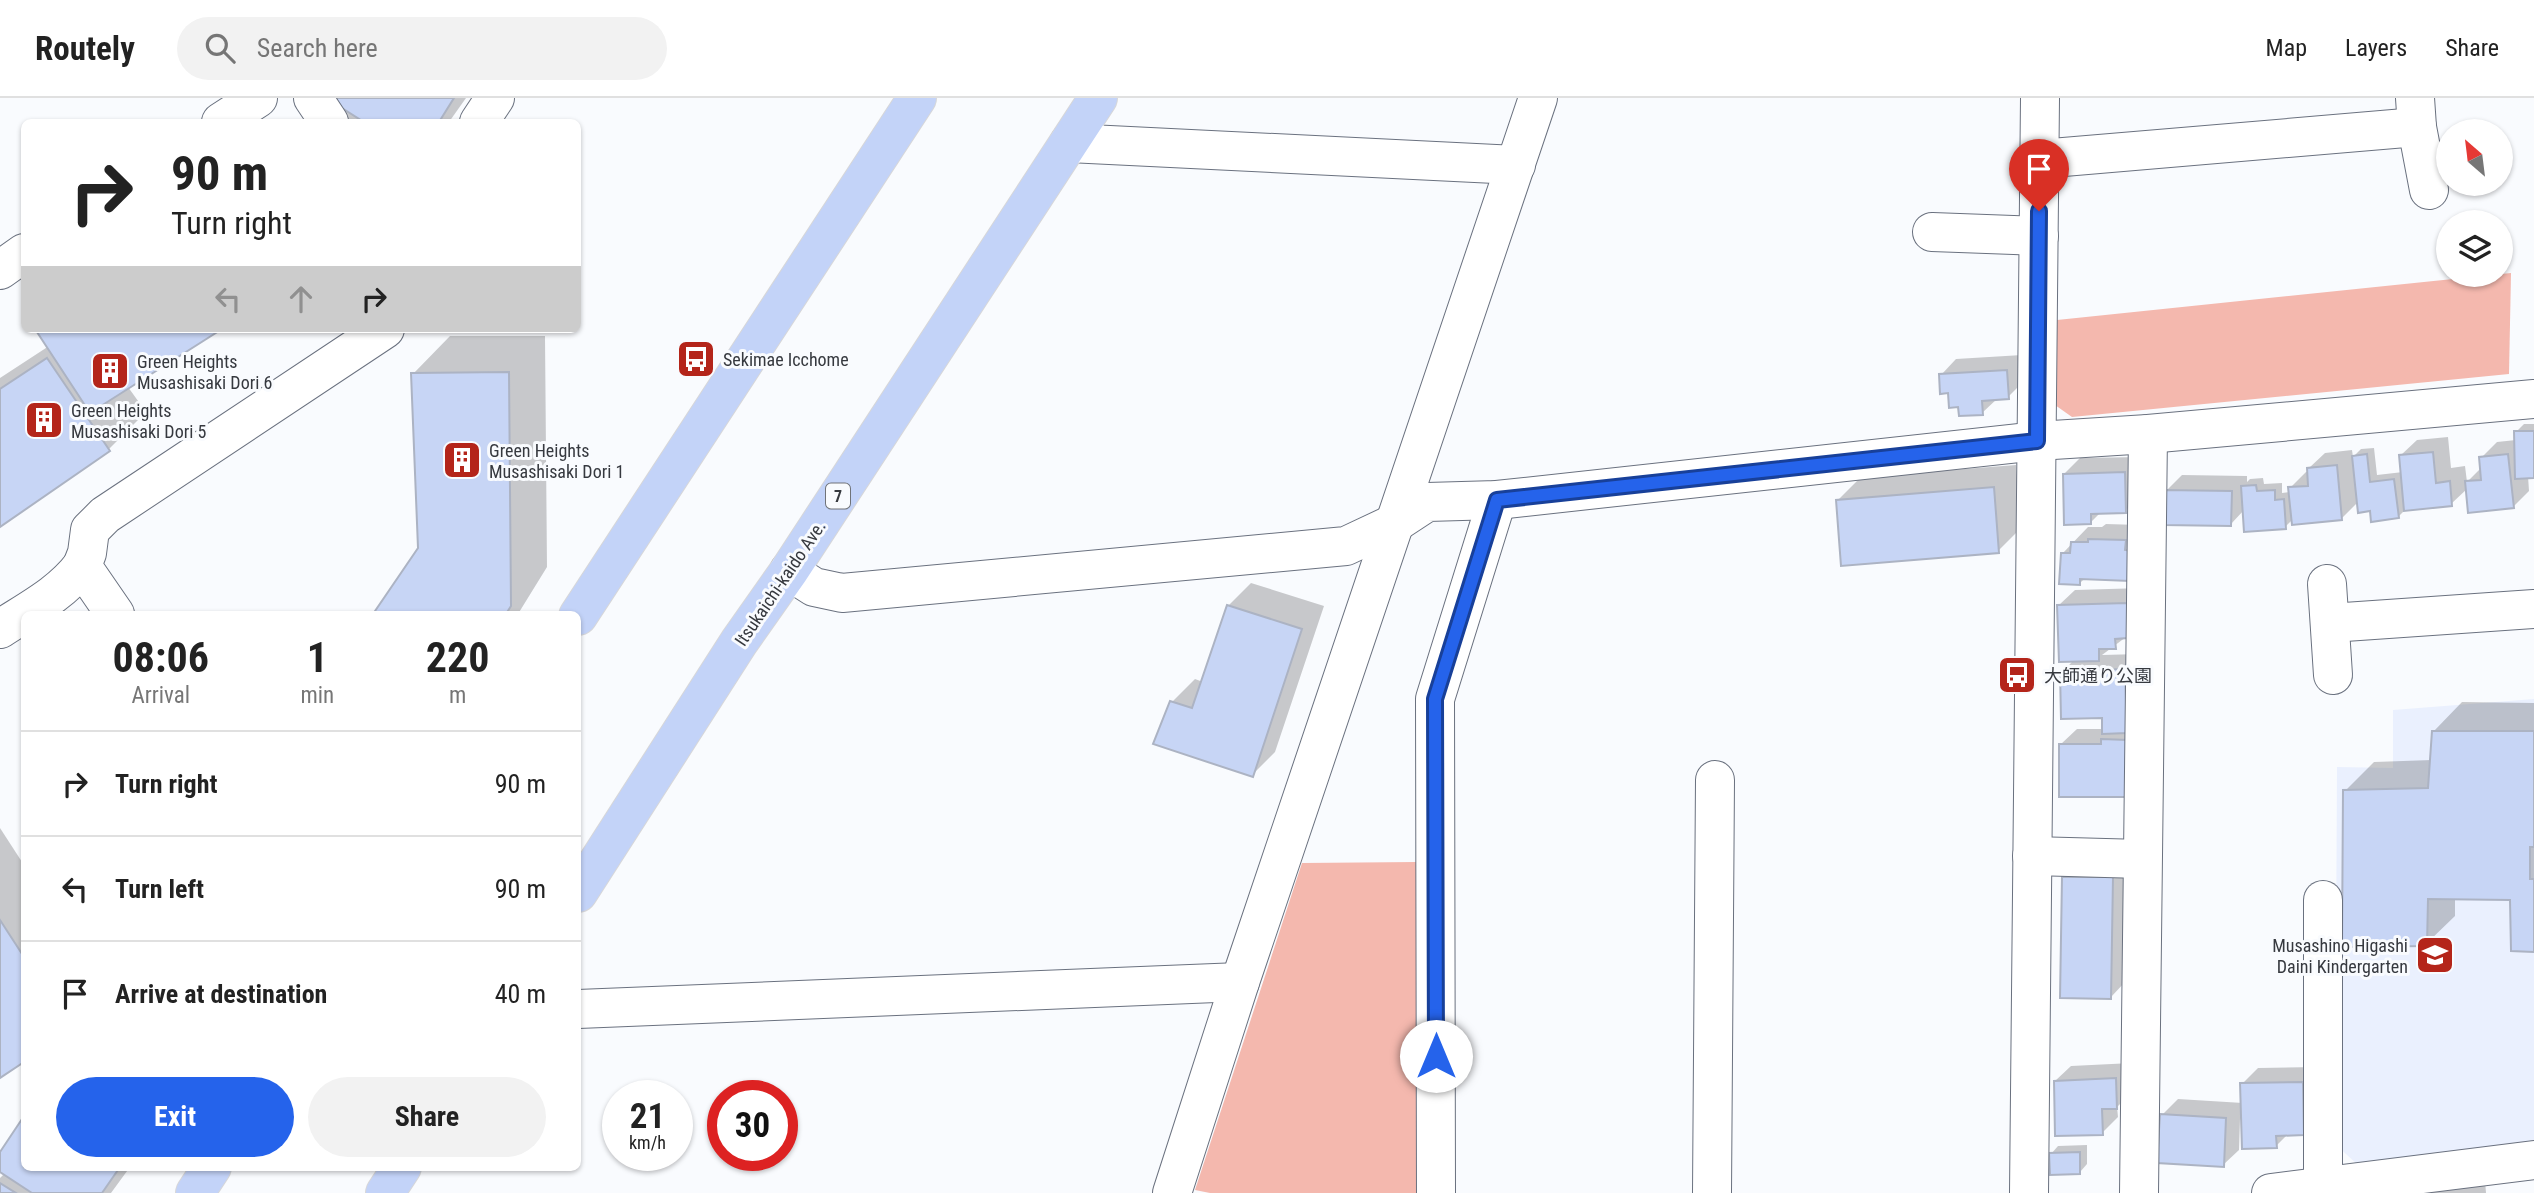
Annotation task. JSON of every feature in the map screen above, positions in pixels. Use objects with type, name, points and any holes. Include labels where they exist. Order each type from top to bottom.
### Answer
[{"type":"main road","points":[[581,611],[917,98]]},
{"type":"main road","name":"Itsukaichi-kaido Ave.","points":[[581,888],[739,642],[789,571],[1098,98]]},
{"type":"main road","points":[[195,1193],[209,1171]]},
{"type":"main road","points":[[385,1193],[399,1171]]},
{"type":"street","points":[[226,119],[258,98]]},
{"type":"street","points":[[313,98],[327,119]]},
{"type":"street","points":[[481,119],[495,98]]},
{"type":"street","points":[[1172,1193],[1240,982],[1538,98]]},
{"type":"street","points":[[2029,1193],[2040,98]]},
{"type":"street","points":[[2040,159],[2416,113],[2429,190]]},
{"type":"street","points":[[1069,144],[1516,164]]},
{"type":"street","points":[[1932,232],[2039,236]]},
{"type":"street","points":[[0,270],[21,255]]},
{"type":"street","points":[[28,611],[72,579],[87,554],[90,530],[105,515],[379,333]]},
{"type":"street","points":[[789,571],[814,587],[842,593],[1346,546],[1395,523],[1427,502],[1497,500],[2037,441],[2148,434],[2534,399]]},
{"type":"street","points":[[2139,1193],[2148,434]]},
{"type":"street","points":[[1436,1193],[1435,699],[1497,500]]},
{"type":"street","points":[[82,566],[113,611]]},
{"type":"street","points":[[2327,584],[2333,675]]},
{"type":"street","points":[[2330,623],[2534,609]]},
{"type":"street","points":[[0,629],[21,615]]},
{"type":"street","points":[[1712,1193],[1715,780]]},
{"type":"street","points":[[2032,856],[2142,859]]},
{"type":"street","points":[[2323,900],[2323,1190]]},
{"type":"street","points":[[581,1009],[1240,982]]},
{"type":"street","points":[[2271,1193],[2493,1179],[2534,1160]]},
{"type":"shaded area","points":[[2436,281],[2436,287],[2511,287],[2509,374],[2072,417],[2055,405],[2057,320]]},
{"type":"shaded area","name":"Musashino Higashi Daini Kindergarten","points":[[2534,699],[2534,1142],[2357,1164],[2335,1144],[2337,767],[2393,768],[2393,710]]},
{"type":"shaded area","points":[[1416,862],[1418,1193],[1210,1193],[1195,1190],[1302,863]]},
{"type":"building","points":[[326,98],[454,98],[441,119],[359,119]]},
{"type":"building","name":"Green Heights Musashisaki Dori 6","points":[[38,333],[216,333],[90,413]]},
{"type":"building","name":"Green Heights Musashisaki Dori 5","points":[[47,358],[110,451],[0,527],[0,389]]},
{"type":"building","points":[[2007,370],[2009,399],[1982,401],[1983,415],[1959,416],[1958,407],[1949,408],[1948,393],[1940,394],[1939,374]]},
{"type":"building","name":"Green Heights Musashisaki Dori 1","points":[[509,372],[511,606],[508,611],[375,611],[418,548],[411,373]]},
{"type":"building","points":[[2514,431],[2534,431],[2534,478],[2515,479]]},
{"type":"building","points":[[2433,452],[2436,483],[2450,481],[2452,506],[2404,511],[2399,455]]},
{"type":"building","points":[[2367,454],[2370,482],[2394,479],[2399,518],[2371,522],[2370,511],[2358,513],[2352,456]]},
{"type":"building","points":[[2508,454],[2514,508],[2468,513],[2465,481],[2481,480],[2479,457]]},
{"type":"building","points":[[2337,465],[2342,520],[2292,525],[2288,487],[2308,486],[2307,468]]},
{"type":"building","points":[[2125,472],[2126,513],[2091,514],[2091,524],[2064,525],[2063,474]]},
{"type":"building","points":[[2256,485],[2257,491],[2275,490],[2275,500],[2284,499],[2286,529],[2244,532],[2241,486]]},
{"type":"building","points":[[1994,487],[1999,553],[1841,566],[1836,500]]},
{"type":"building","points":[[2164,490],[2232,491],[2231,526],[2164,525]]},
{"type":"building","points":[[2088,539],[2126,540],[2125,550],[2132,551],[2130,581],[2080,579],[2080,585],[2059,584],[2061,553],[2070,553],[2071,542],[2088,542]]},
{"type":"building","points":[[2127,603],[2128,638],[2115,639],[2116,649],[2099,649],[2099,661],[2059,662],[2057,605]]},
{"type":"building","points":[[1227,605],[1302,629],[1253,777],[1153,744],[1170,701],[1192,708]]},
{"type":"building","points":[[2125,669],[2127,733],[2102,734],[2102,718],[2061,719],[2060,671]]},
{"type":"building","points":[[2432,731],[2534,731],[2534,847],[2530,847],[2530,879],[2534,879],[2534,952],[2511,951],[2510,900],[2428,899],[2427,946],[2342,947],[2343,790],[2428,788]]},
{"type":"building","points":[[2101,739],[2128,740],[2127,797],[2059,797],[2059,744],[2101,744]]},
{"type":"building","points":[[2062,877],[2113,877],[2111,999],[2060,998]]},
{"type":"building","points":[[0,920],[21,952],[21,1064],[0,1078]]},
{"type":"building","points":[[2116,1078],[2117,1109],[2102,1109],[2103,1135],[2055,1136],[2054,1081]]},
{"type":"building","points":[[2303,1082],[2304,1135],[2276,1136],[2277,1148],[2242,1149],[2240,1083]]},
{"type":"building","points":[[2160,1114],[2226,1118],[2224,1167],[2157,1163]]},
{"type":"building","points":[[21,1120],[21,1171],[117,1171],[102,1193],[32,1193],[0,1172],[0,1152]]},
{"type":"building","points":[[2080,1152],[2080,1174],[2050,1175],[2049,1153]]},
{"type":"building","points":[[0,1183],[16,1193],[0,1193]]},
{"type":"place","name":"Sekimae Icchome","points":[[696,359]]},
{"type":"place","name":"Green Heights Musashisaki Dori 6","points":[[110,371]]},
{"type":"place","name":"Green Heights Musashisaki Dori 5","points":[[44,420]]},
{"type":"place","name":"Green Heights Musashisaki Dori 1","points":[[462,460]]},
{"type":"place","name":"大師通り公園","points":[[2017,675]]},
{"type":"place","name":"Musashino Higashi Daini Kindergarten","points":[[2435,955]]},
{"type":"route","points":[[1436,1056],[1435,699],[1497,500],[2037,441],[2039,211]]}]
